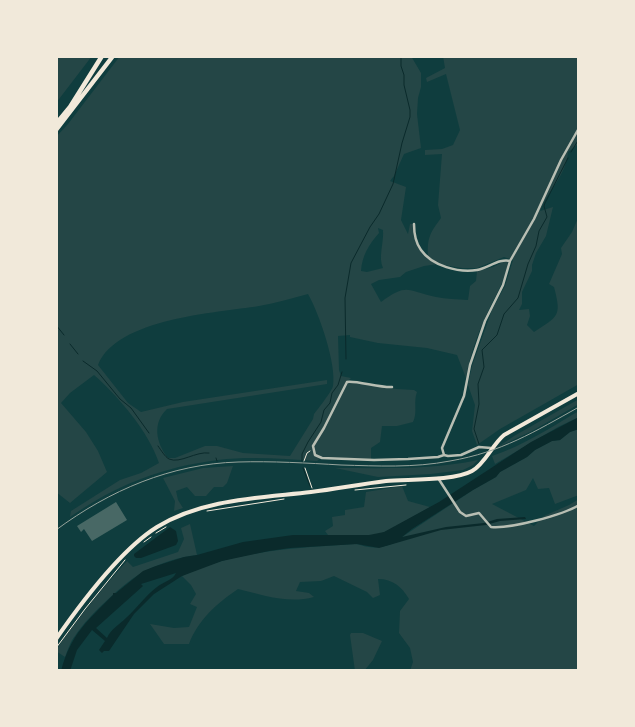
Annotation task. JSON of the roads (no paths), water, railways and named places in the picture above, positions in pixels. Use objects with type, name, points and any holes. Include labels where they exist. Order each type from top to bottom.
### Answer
[{"type":"highway","points":[[56,124],[70,107],[102,56]]},
{"type":"highway","points":[[56,130],[113,56]]},
{"type":"main road","points":[[56,639],[76,612],[136,542],[157,527],[181,514],[208,506],[313,491],[385,482],[460,476],[471,472],[478,466],[498,440],[579,393]]},
{"type":"street","points":[[444,455],[442,448],[464,396],[470,366],[485,321],[503,285],[510,261],[534,219],[561,160],[579,128]]},
{"type":"street","points":[[414,224],[415,238],[420,249],[428,257],[443,266],[460,271],[477,270],[505,259],[510,261]]},
{"type":"street","points":[[392,387],[347,382],[324,428],[312,446],[317,457],[330,459],[408,459],[460,455],[479,447],[491,448]]},
{"type":"street","points":[[438,478],[462,515],[466,516],[479,512],[489,526],[497,528],[551,517],[579,505]]},
{"type":"waterway","points":[[346,359],[345,298],[351,263],[379,214],[393,184],[410,117],[401,56]]},
{"type":"waterway","points":[[571,152],[579,139]]},
{"type":"waterway","points":[[479,444],[474,429],[479,404],[478,384],[484,367],[482,350],[497,335],[504,314],[518,298],[528,264],[536,246],[539,231],[547,217],[545,203],[568,158]]},
{"type":"waterway","points":[[56,325],[64,335]]},
{"type":"waterway","points":[[70,344],[78,354]]},
{"type":"waterway","points":[[83,361],[97,371],[120,399],[131,408],[149,433]]},
{"type":"waterway","points":[[302,461],[302,454],[321,422],[324,410],[330,403],[332,393],[338,385],[342,372]]},
{"type":"waterway","points":[[158,446],[166,457],[173,460],[209,453]]},
{"type":"waterway","points":[[303,468],[310,486]]},
{"type":"railway","points":[[56,530],[120,491],[165,474],[189,468],[238,462],[382,466],[436,463],[469,457],[502,447],[579,407]]}]
